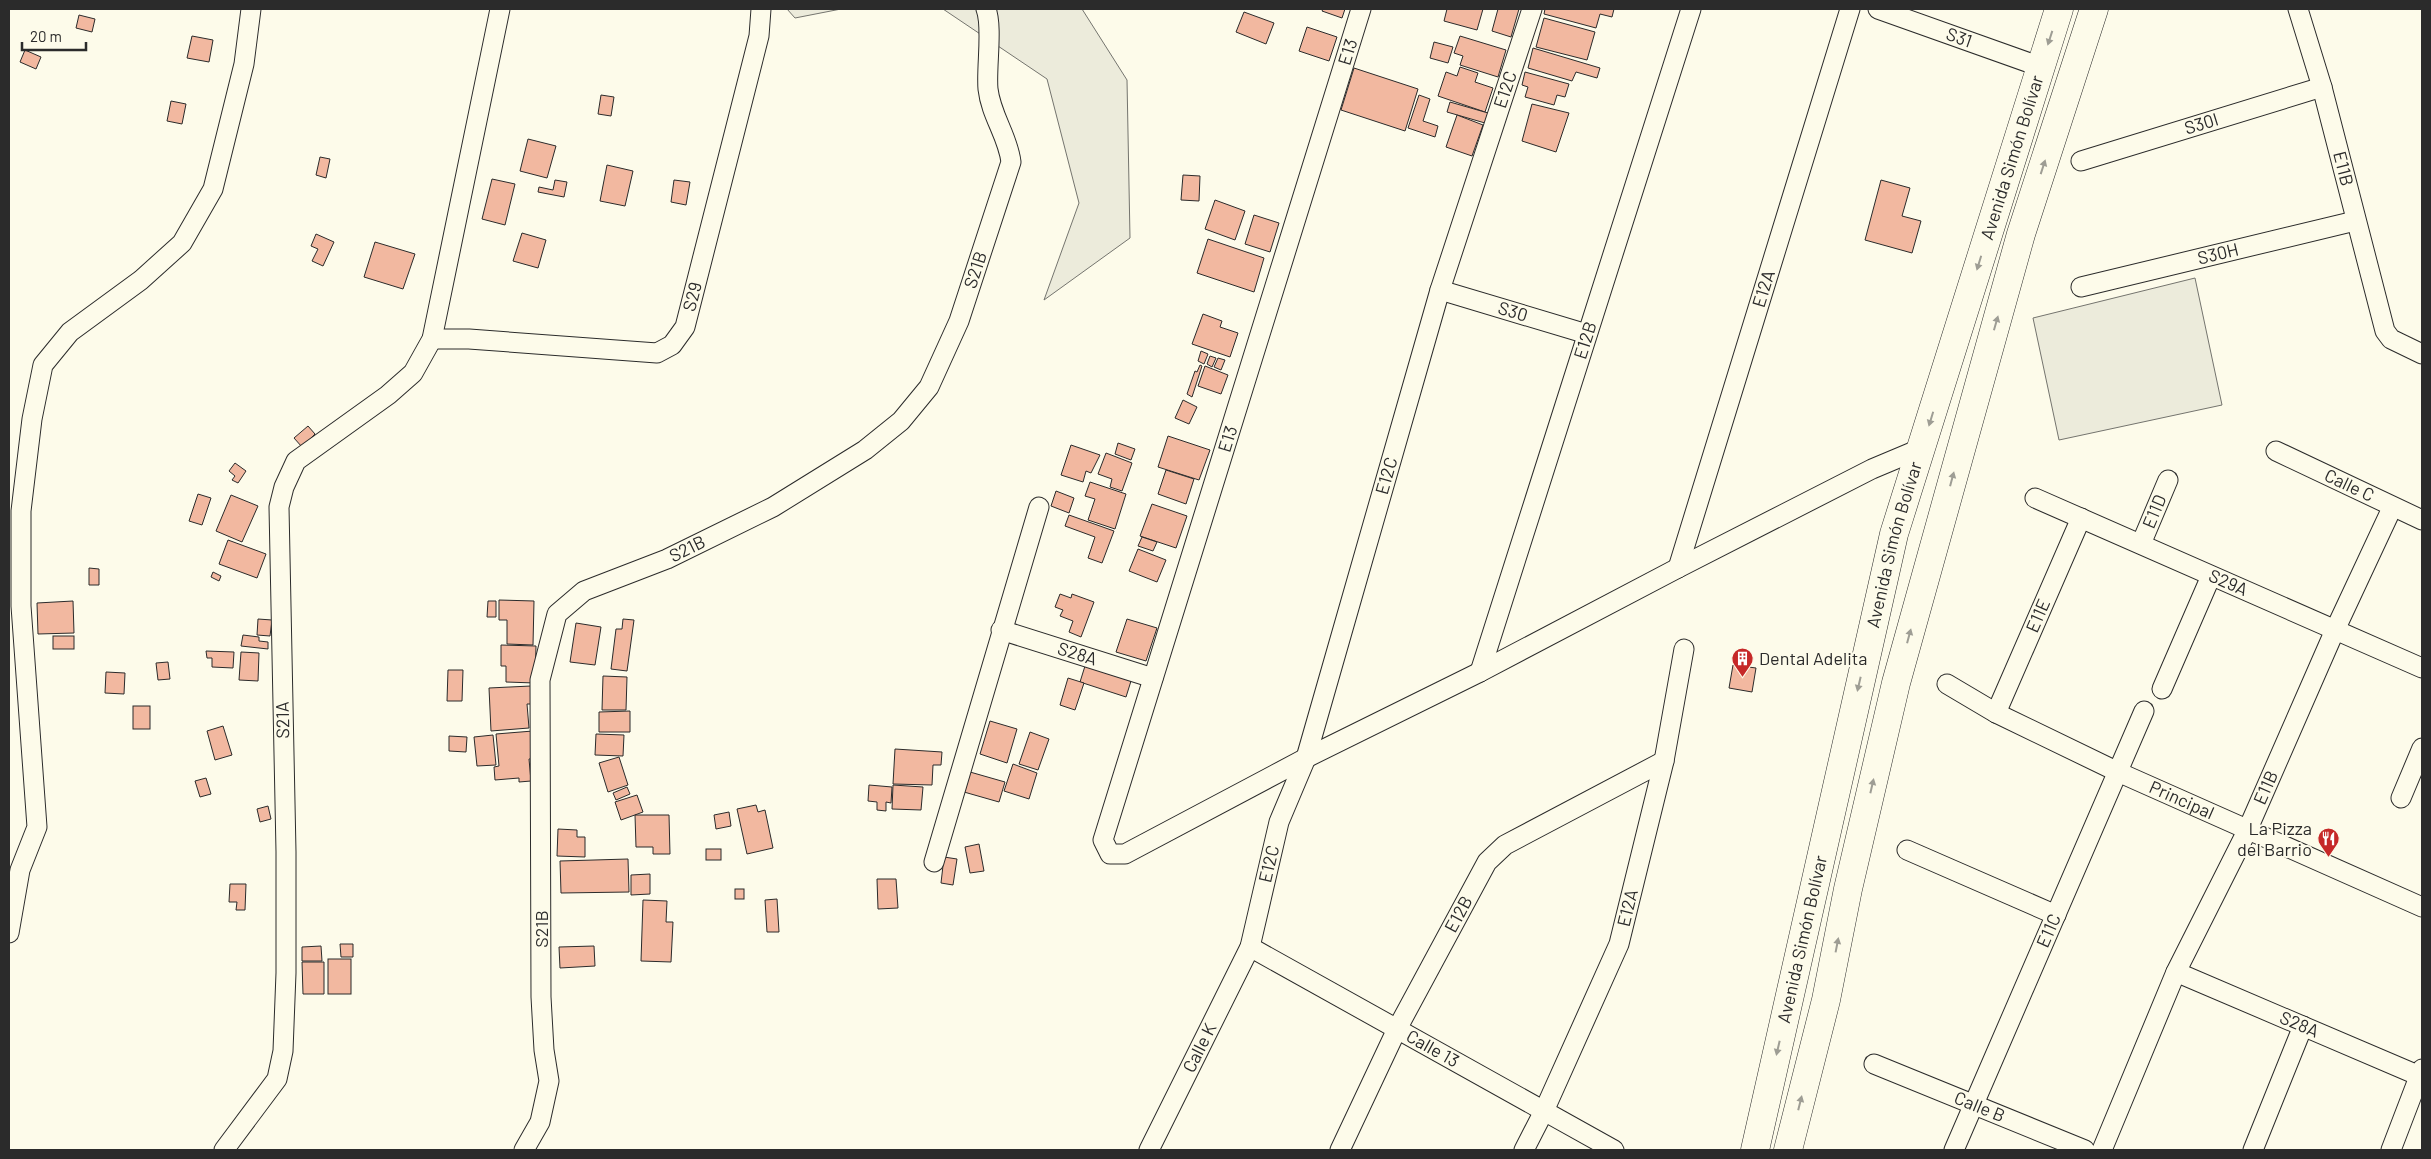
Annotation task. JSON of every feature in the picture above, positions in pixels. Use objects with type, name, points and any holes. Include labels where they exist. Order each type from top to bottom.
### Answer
[{"type":"highway","name":"Avenida Simón Bolívar","points":[[1755,1150],[1894,534],[2059,9]]},
{"type":"highway","name":"Avenida Simón Bolívar","points":[[1788,1150],[1826,1000],[1848,889],[1898,673],[2021,234],[2094,9]]},
{"type":"street","points":[[9,933],[20,870],[37,827],[21,606],[21,511],[32,419],[43,365],[70,332],[141,280],[182,243],[213,189],[240,82],[251,9]]},
{"type":"street","name":"S21A","points":[[224,1150],[277,1079],[283,1051],[286,973],[286,852],[279,506],[284,487],[296,462],[388,395],[413,373],[432,339],[500,9]]},
{"type":"street","name":"S29","points":[[432,339],[470,339],[657,354],[672,345],[685,327],[759,36],[761,9]]},
{"type":"street","name":"S21B","points":[[524,1150],[540,1122],[549,1081],[544,1050],[541,997],[540,680],[557,614],[584,591],[667,558],[773,507],[865,450],[901,421],[929,387],[960,321],[1012,162],[1009,145],[992,110],[988,89],[986,9]]},
{"type":"street","name":"E13","points":[[1306,758],[1125,854],[1110,854],[1103,840],[1361,9]]},
{"type":"street","name":"E12C","points":[[1250,947],[1279,822],[1306,758],[1440,290],[1532,9]]},
{"type":"street","name":"E12B","points":[[1480,672],[1691,9]]},
{"type":"street","name":"E12A","points":[[1678,568],[1850,9]]},
{"type":"street","name":"S31","points":[[1878,9],[2041,66]]},
{"type":"street","name":"E11B","points":[[2298,9],[2322,87],[2355,221],[2385,331],[2391,339],[2422,354]]},
{"type":"street","name":"S30I","points":[[2081,161],[2322,87]]},
{"type":"street","name":"S30H","points":[[2081,287],[2355,221]]},
{"type":"street","name":"S30","points":[[1440,290],[1586,334]]},
{"type":"street","points":[[1306,758],[1480,672],[1872,469],[1922,448]]},
{"type":"street","name":"Calle C","points":[[2276,451],[2392,508],[2422,520]]},
{"type":"street","name":"E11D","points":[[2141,544],[2168,480]]},
{"type":"street","name":"S29A","points":[[2035,498],[2422,668]]},
{"type":"street","points":[[934,862],[1001,630],[1039,507]]},
{"type":"street","name":"E11B","points":[[2102,1150],[2176,972],[2247,831],[2335,630],[2392,508]]},
{"type":"street","name":"E11E","points":[[1996,713],[2081,518]]},
{"type":"street","points":[[2162,689],[2211,576]]},
{"type":"street","name":"S28A","points":[[1001,630],[1153,678]]},
{"type":"street","name":"E12A","points":[[1524,1150],[1544,1111],[1619,944],[1664,761],[1684,649]]},
{"type":"street","name":"Principal","points":[[1947,684],[1996,713],[2118,772],[2247,831],[2422,907]]},
{"type":"street","name":"E11C","points":[[1954,1150],[2144,712]]},
{"type":"street","points":[[2401,798],[2422,748]]},
{"type":"street","name":"E12B","points":[[1340,1150],[1397,1029],[1487,862],[1505,845],[1664,761]]},
{"type":"street","points":[[1907,850],[2056,915]]},
{"type":"street","name":"Calle 13","points":[[1250,947],[1614,1150]]},
{"type":"street","name":"Calle K","points":[[1149,1150],[1250,947]]},
{"type":"street","name":"S28A","points":[[2176,972],[2421,1074]]},
{"type":"street","points":[[2253,1150],[2303,1026]]},
{"type":"street","name":"Calle B","points":[[1874,1064],[2084,1150]]},
{"type":"street","points":[[2391,1150],[2421,1074]]},
{"type":"shaded area","points":[[787,9],[841,9],[795,18]]},
{"type":"shaded area","points":[[943,9],[1082,9],[1127,80],[1130,238],[1044,300],[1079,203],[1047,79]]},
{"type":"shaded area","points":[[2195,278],[2222,405],[2059,440],[2033,318]]},
{"type":"building","points":[[1323,9],[1345,9],[1342,18],[1322,11]]},
{"type":"building","points":[[1447,9],[1483,9],[1477,30],[1444,21]]},
{"type":"building","points":[[1498,9],[1519,9],[1511,37],[1492,31]]},
{"type":"building","points":[[1545,9],[1614,9],[1612,17],[1600,14],[1596,28],[1544,14]]},
{"type":"building","points":[[1244,12],[1274,23],[1266,44],[1236,32]]},
{"type":"building","points":[[79,15],[95,19],[92,32],[76,28]]},
{"type":"building","points":[[1544,18],[1595,32],[1587,60],[1536,47]]},
{"type":"building","points":[[1307,27],[1337,37],[1329,61],[1299,51]]},
{"type":"building","points":[[192,36],[213,40],[209,62],[187,58]]},
{"type":"building","points":[[1460,36],[1506,50],[1498,77],[1460,65],[1463,56],[1454,53]]},
{"type":"building","points":[[1434,42],[1453,47],[1448,63],[1430,58]]},
{"type":"building","points":[[1533,48],[1600,68],[1597,78],[1576,72],[1572,81],[1528,68]]},
{"type":"building","points":[[25,50],[41,57],[36,69],[20,62]]},
{"type":"building","points":[[1460,67],[1478,73],[1475,82],[1493,88],[1485,112],[1438,96],[1446,72],[1457,76]]},
{"type":"building","points":[[1354,68],[1418,89],[1405,131],[1341,110]]},
{"type":"building","points":[[1525,72],[1569,84],[1565,97],[1557,95],[1554,105],[1525,97],[1528,87],[1522,85]]},
{"type":"building","points":[[601,95],[614,97],[611,116],[598,114]]},
{"type":"building","points":[[1419,95],[1430,99],[1423,121],[1438,126],[1435,137],[1408,128]]},
{"type":"building","points":[[171,101],[186,104],[182,124],[167,121]]},
{"type":"building","points":[[1450,102],[1488,113],[1485,123],[1447,112]]},
{"type":"building","points":[[1532,104],[1569,113],[1556,152],[1522,141]]},
{"type":"building","points":[[1457,115],[1483,125],[1472,156],[1446,147]]},
{"type":"building","points":[[528,139],[556,146],[547,178],[520,171]]},
{"type":"building","points":[[320,157],[330,159],[326,178],[316,175]]},
{"type":"building","points":[[607,165],[633,171],[625,206],[600,201]]},
{"type":"building","points":[[1183,175],[1200,176],[1199,201],[1181,200]]},
{"type":"building","points":[[492,179],[515,184],[505,225],[482,219]]},
{"type":"building","points":[[555,180],[567,182],[564,197],[538,192],[539,187],[553,190]]},
{"type":"building","points":[[674,180],[690,182],[686,205],[671,202]]},
{"type":"building","points":[[1881,180],[1910,188],[1902,216],[1921,221],[1912,253],[1865,240]]},
{"type":"building","points":[[1215,200],[1245,211],[1235,240],[1205,229]]},
{"type":"building","points":[[1254,215],[1279,223],[1270,252],[1245,244]]},
{"type":"building","points":[[522,233],[546,240],[538,268],[513,261]]},
{"type":"building","points":[[316,234],[334,242],[323,266],[312,261],[318,249],[311,246]]},
{"type":"building","points":[[1208,239],[1264,258],[1254,292],[1197,273]]},
{"type":"building","points":[[375,242],[415,254],[403,289],[364,277]]},
{"type":"building","points":[[1203,314],[1222,321],[1220,327],[1238,333],[1230,357],[1192,344]]},
{"type":"building","points":[[1201,351],[1208,354],[1204,364],[1198,361]]},
{"type":"building","points":[[1210,356],[1216,358],[1212,367],[1207,364]]},
{"type":"building","points":[[1218,358],[1225,360],[1221,370],[1214,367]]},
{"type":"building","points":[[1200,365],[1202,366],[1192,397],[1187,394],[1195,371],[1197,372]]},
{"type":"building","points":[[1205,366],[1228,375],[1221,394],[1198,386]]},
{"type":"building","points":[[1183,400],[1197,407],[1189,424],[1175,418]]},
{"type":"building","points":[[308,426],[315,434],[302,447],[294,438]]},
{"type":"building","points":[[1168,436],[1210,450],[1199,480],[1158,467]]},
{"type":"building","points":[[1118,443],[1135,449],[1131,460],[1115,454]]},
{"type":"building","points":[[1071,445],[1100,455],[1091,473],[1086,471],[1083,482],[1061,475]]},
{"type":"building","points":[[1106,453],[1132,463],[1122,491],[1110,487],[1112,479],[1098,474]]},
{"type":"building","points":[[235,463],[246,471],[238,483],[232,480],[235,476],[229,471]]},
{"type":"building","points":[[1166,470],[1194,479],[1186,504],[1158,494]]},
{"type":"building","points":[[1090,482],[1126,494],[1115,529],[1088,520],[1095,499],[1085,496]]},
{"type":"building","points":[[1056,491],[1074,498],[1069,513],[1051,506]]},
{"type":"building","points":[[198,494],[211,498],[202,525],[189,521]]},
{"type":"building","points":[[231,495],[258,506],[242,542],[216,531]]},
{"type":"building","points":[[1152,504],[1187,516],[1176,548],[1140,536]]},
{"type":"building","points":[[1069,515],[1114,531],[1102,563],[1088,558],[1095,537],[1065,526]]},
{"type":"building","points":[[1142,537],[1157,542],[1153,551],[1138,546]]},
{"type":"building","points":[[228,540],[266,554],[257,578],[219,564]]},
{"type":"building","points":[[1138,549],[1166,560],[1157,582],[1129,571]]},
{"type":"building","points":[[89,568],[99,569],[99,585],[89,585]]},
{"type":"building","points":[[213,572],[221,576],[219,581],[211,577]]},
{"type":"building","points":[[1060,594],[1071,598],[1072,594],[1094,602],[1081,637],[1069,632],[1073,621],[1060,616],[1063,610],[1055,607]]},
{"type":"building","points":[[499,600],[534,601],[533,645],[507,644],[507,620],[499,620]]},
{"type":"building","points":[[73,601],[74,633],[38,634],[37,603]]},
{"type":"building","points":[[488,601],[496,601],[496,617],[487,617]]},
{"type":"building","points":[[258,619],[272,620],[270,636],[257,635]]},
{"type":"building","points":[[623,619],[634,620],[627,671],[611,669],[616,629],[622,629]]},
{"type":"building","points":[[1127,619],[1157,628],[1146,661],[1116,652]]},
{"type":"building","points":[[576,623],[601,627],[595,665],[570,662]]},
{"type":"building","points":[[243,635],[259,637],[259,641],[268,642],[268,649],[241,646]]},
{"type":"building","points":[[53,636],[74,636],[74,649],[53,649]]},
{"type":"building","points":[[501,645],[536,646],[535,683],[506,682],[506,666],[501,666]]},
{"type":"building","points":[[206,651],[234,652],[233,668],[212,667],[212,658],[207,658]]},
{"type":"building","points":[[241,652],[259,653],[258,681],[239,680]]},
{"type":"building","points":[[168,662],[170,679],[158,680],[156,663]]},
{"type":"building","name":"Dental Adelita","points":[[1733,665],[1756,668],[1752,692],[1729,688]]},
{"type":"building","points":[[1085,666],[1131,681],[1126,697],[1080,682]]},
{"type":"building","points":[[448,670],[463,670],[462,701],[447,701]]},
{"type":"building","points":[[106,672],[125,673],[124,694],[105,693]]},
{"type":"building","points":[[603,676],[627,677],[626,710],[602,710]]},
{"type":"building","points":[[1068,678],[1084,683],[1075,710],[1060,705]]},
{"type":"building","points":[[531,686],[532,704],[527,704],[529,728],[491,731],[489,688]]},
{"type":"building","points":[[133,706],[150,706],[150,729],[133,729]]},
{"type":"building","points":[[630,711],[630,732],[599,732],[599,712]]},
{"type":"building","points":[[990,721],[1017,729],[1007,763],[980,754]]},
{"type":"building","points":[[223,726],[232,755],[215,760],[207,731]]},
{"type":"building","points":[[533,731],[536,758],[529,759],[531,781],[519,782],[519,778],[495,780],[494,767],[499,766],[496,734]]},
{"type":"building","points":[[1030,732],[1049,739],[1038,770],[1019,764]]},
{"type":"building","points":[[596,734],[624,735],[623,756],[595,755]]},
{"type":"building","points":[[493,735],[496,765],[477,766],[474,737]]},
{"type":"building","points":[[449,736],[467,737],[466,752],[449,751]]},
{"type":"building","points":[[895,749],[942,752],[941,765],[933,765],[932,785],[893,784]]},
{"type":"building","points":[[619,757],[628,785],[608,792],[599,763]]},
{"type":"building","points":[[1013,764],[1037,773],[1029,799],[1004,791]]},
{"type":"building","points":[[970,772],[1005,782],[999,802],[964,792]]},
{"type":"building","points":[[206,778],[211,794],[200,797],[195,781]]},
{"type":"building","points":[[869,785],[892,787],[891,803],[886,802],[886,811],[877,810],[877,802],[868,801]]},
{"type":"building","points":[[893,785],[923,787],[921,810],[892,809]]},
{"type":"building","points":[[627,787],[630,794],[616,800],[613,793]]},
{"type":"building","points":[[637,795],[643,812],[621,820],[615,802]]},
{"type":"building","points":[[756,805],[758,812],[765,810],[773,848],[747,854],[737,809]]},
{"type":"building","points":[[268,806],[271,819],[260,822],[257,809]]},
{"type":"building","points":[[729,812],[731,826],[716,829],[714,815]]},
{"type":"building","points":[[635,815],[669,815],[670,854],[653,854],[653,847],[636,847]]},
{"type":"building","points":[[558,829],[577,830],[577,837],[585,837],[585,857],[557,856]]},
{"type":"building","points":[[979,844],[984,871],[970,873],[965,847]]},
{"type":"building","points":[[706,849],[721,849],[721,860],[706,860]]},
{"type":"building","points":[[944,857],[957,859],[953,885],[941,883]]},
{"type":"building","points":[[628,859],[629,892],[561,893],[560,861]]},
{"type":"building","points":[[650,874],[650,894],[631,895],[631,875]]},
{"type":"building","points":[[877,879],[896,879],[898,908],[878,909]]},
{"type":"building","points":[[230,884],[246,884],[245,910],[236,910],[237,902],[229,902]]},
{"type":"building","points":[[735,889],[744,889],[744,899],[735,899]]},
{"type":"building","points":[[777,899],[779,932],[767,932],[765,900]]},
{"type":"building","points":[[643,900],[667,901],[666,922],[673,922],[671,962],[641,961]]},
{"type":"building","points":[[340,944],[353,944],[353,957],[341,957]]},
{"type":"building","points":[[321,946],[322,961],[302,961],[302,947]]},
{"type":"building","points":[[594,946],[595,966],[560,968],[559,947]]},
{"type":"building","points":[[328,959],[351,959],[351,994],[328,994]]},
{"type":"building","points":[[302,962],[324,962],[324,994],[303,994]]},
{"type":"place","name":"Dental Adelita","points":[[1743,678]]},
{"type":"place","name":"La Pizza del Barrio","points":[[2328,858]]}]
